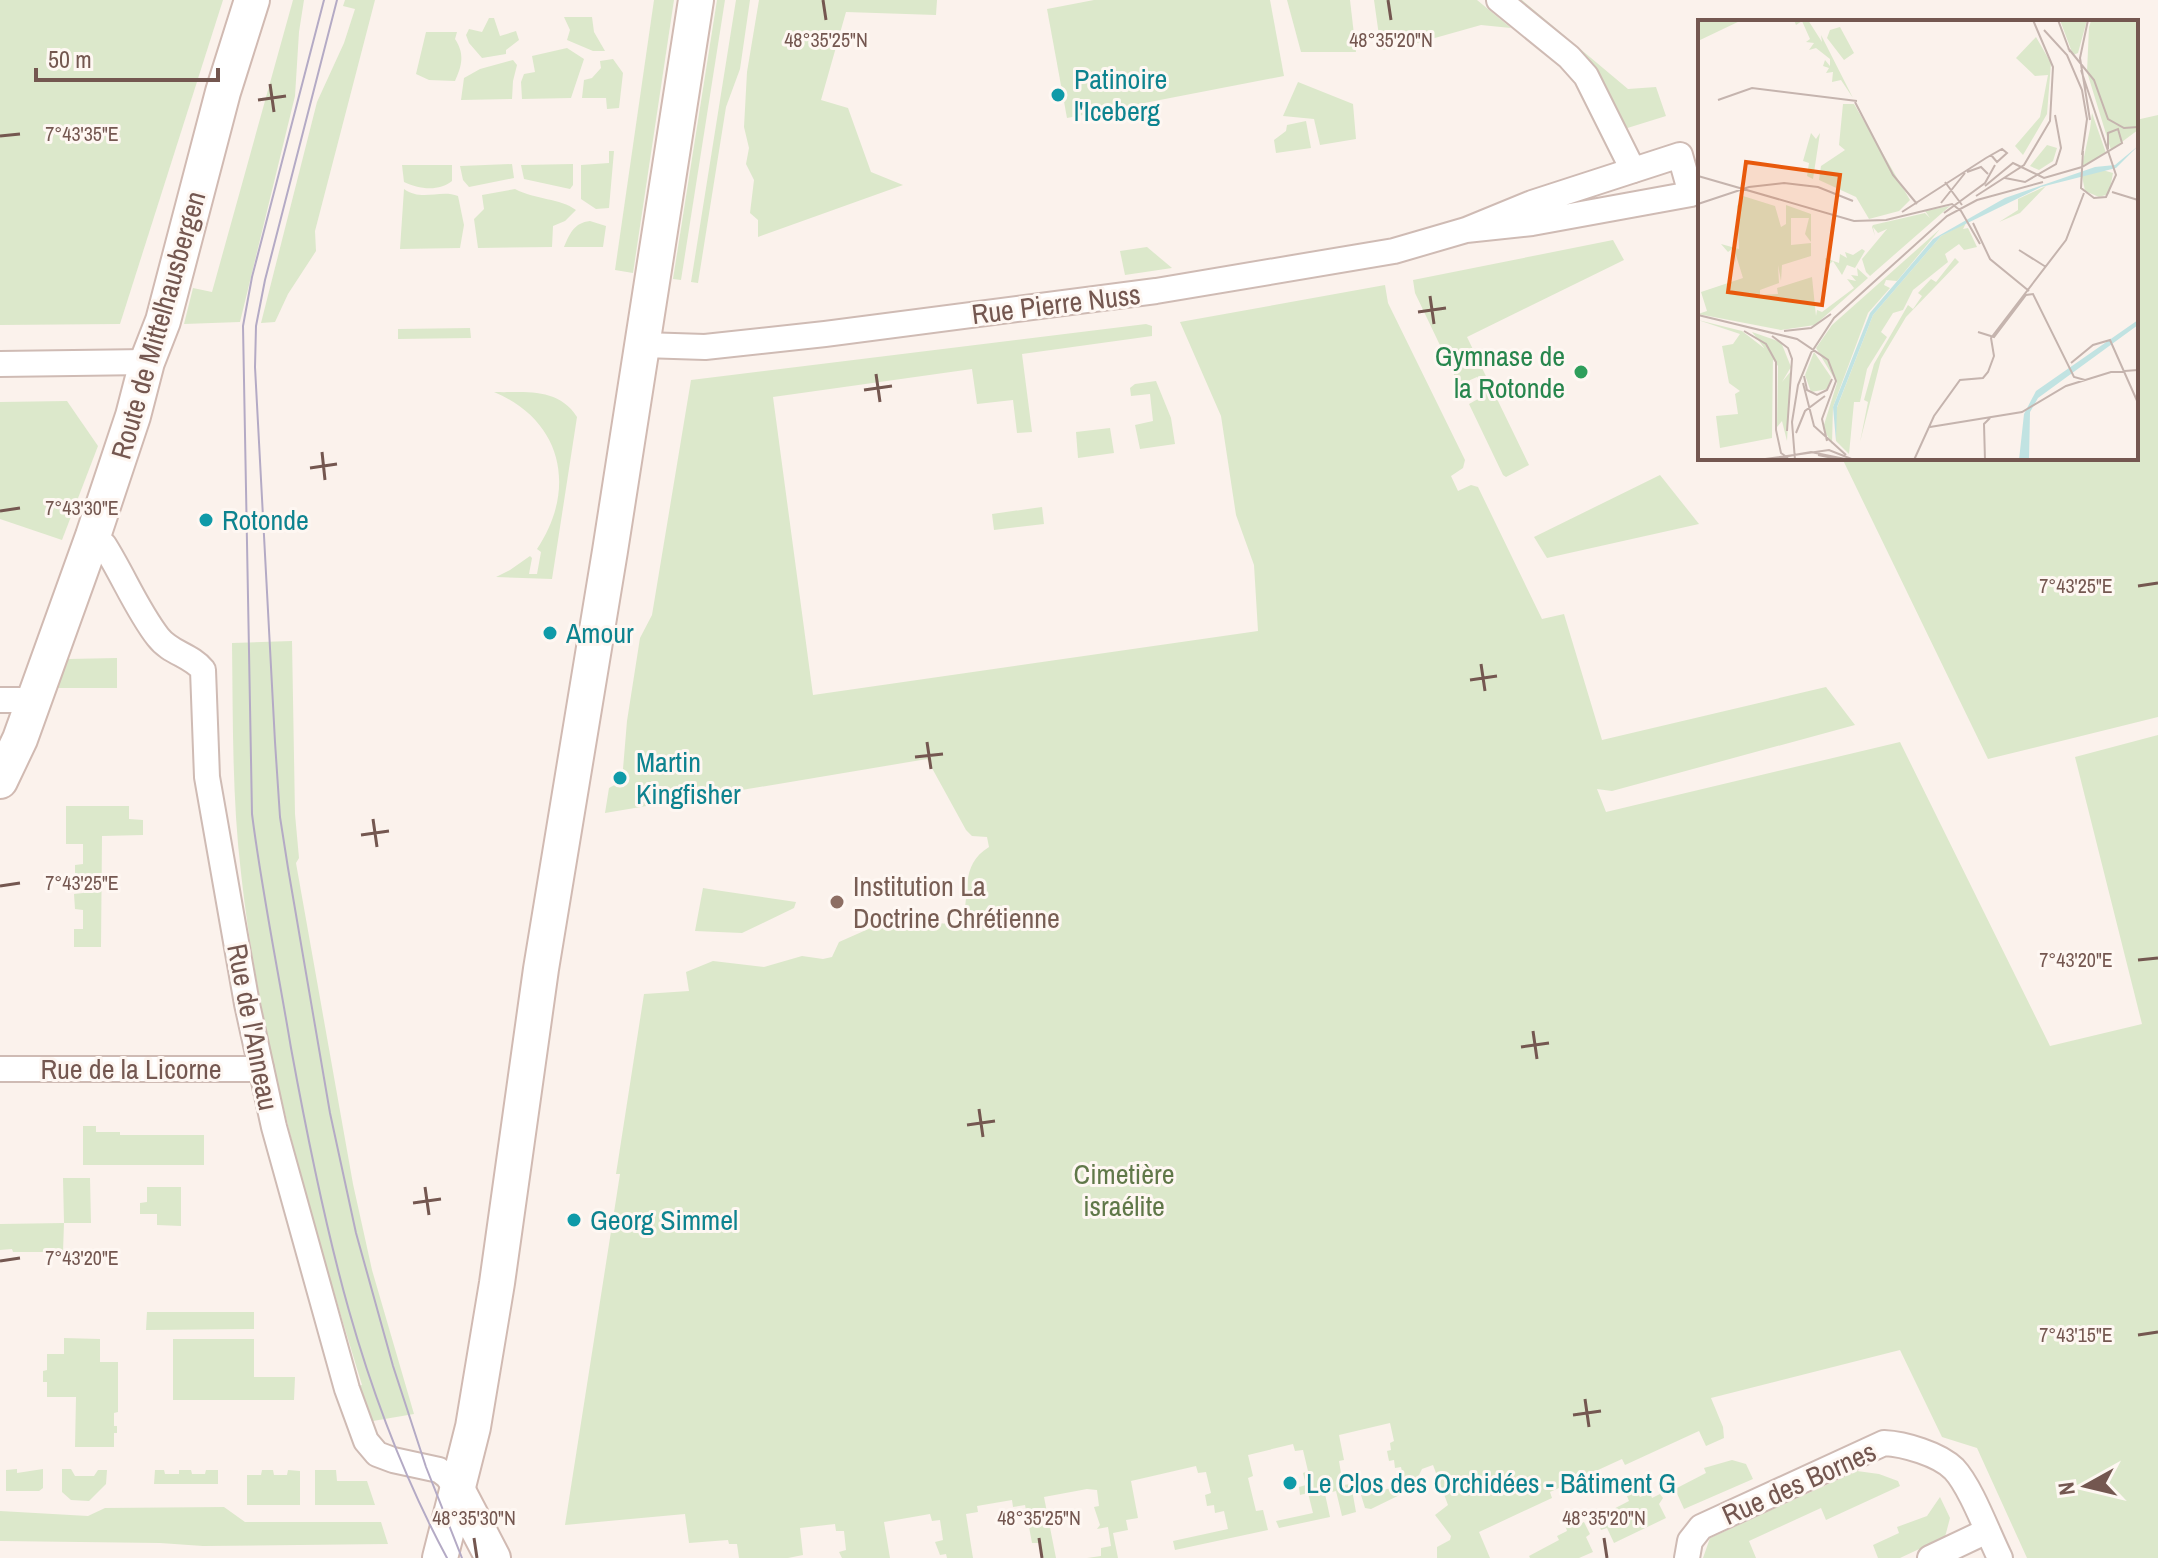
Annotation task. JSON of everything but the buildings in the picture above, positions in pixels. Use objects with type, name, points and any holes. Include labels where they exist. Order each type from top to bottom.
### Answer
[{"type":"main road","name":"Route de Mittelhausbergen","points":[[0,781],[20,739],[129,427],[147,362],[163,321],[223,92],[252,0]]},
{"type":"main road","points":[[440,1558],[475,1414],[497,1283],[541,969],[696,0]]},
{"type":"main road","points":[[458,1491],[493,1558]]},
{"type":"street","points":[[1499,0],[1569,57],[1586,76],[1633,170]]},
{"type":"street","name":"Rue Pierre Nuss","points":[[643,345],[705,347],[1156,291],[1394,251],[1466,230],[1532,203],[1680,155],[1691,194],[1532,223],[1466,230]]},
{"type":"street","points":[[0,364],[147,362]]},
{"type":"street","name":"Rue de l'Anneau","points":[[93,536],[104,545],[157,636],[172,650],[197,662],[203,670],[210,798],[261,1069],[297,1213],[347,1389],[366,1441],[377,1454],[384,1457],[439,1470],[458,1491]]},
{"type":"street","points":[[0,700],[34,700]]},
{"type":"street","name":"Rue de la Licorne","points":[[0,1069],[261,1069]]},
{"type":"street","name":"Rue des Bornes","points":[[1687,1558],[1690,1541],[1701,1527],[1884,1443],[1934,1458],[1954,1470],[2000,1558]]},
{"type":"street","points":[[1930,1558],[1987,1531]]},
{"type":"green space","points":[[0,0],[223,0],[120,324],[0,325]]},
{"type":"green space","points":[[293,0],[304,0],[295,96],[240,322],[184,324],[193,288],[212,292]]},
{"type":"green space","points":[[345,0],[375,0],[315,231],[316,251],[288,294],[275,322],[261,323],[317,102],[344,43],[355,9],[343,6]]},
{"type":"green space","points":[[654,0],[674,0],[633,273],[615,270]]},
{"type":"green space","points":[[717,0],[725,0],[681,280],[673,279]]},
{"type":"green space","points":[[736,0],[750,0],[740,69],[726,107],[698,283],[691,282]]},
{"type":"green space","points":[[759,0],[937,0],[936,15],[846,12],[821,100],[848,108],[871,172],[903,185],[758,237],[758,220],[750,213],[754,180],[746,164],[749,148],[744,127],[747,72]]},
{"type":"green space","points":[[1094,0],[1270,0],[1284,76],[1067,118],[1047,9]]},
{"type":"green space","points":[[1287,0],[1350,0],[1356,52],[1301,52]]},
{"type":"green space","points":[[1374,0],[1477,0],[1511,28],[1481,25],[1381,50]]},
{"type":"green space","points":[[1507,0],[1522,0],[1628,89],[1656,87],[1666,116],[1621,130]]},
{"type":"green space","points":[[564,17],[592,17],[594,32],[605,51],[593,51],[567,40],[570,30]]},
{"type":"green space","points":[[489,18],[494,18],[500,36],[516,31],[519,40],[506,50],[506,54],[482,58],[466,35],[469,29],[482,32]]},
{"type":"green space","points":[[426,32],[457,32],[455,39],[461,60],[455,81],[429,80],[416,74]]},
{"type":"green space","points":[[567,48],[584,59],[571,98],[522,99],[524,74],[535,72],[532,56]]},
{"type":"green space","points":[[613,59],[623,73],[619,108],[607,109],[606,98],[582,98],[584,80],[592,78],[601,68],[600,61]]},
{"type":"green space","points":[[513,60],[517,65],[512,99],[461,100],[464,78],[480,69]]},
{"type":"green space","points":[[1298,82],[1353,104],[1356,139],[1320,145],[1314,119],[1283,116]]},
{"type":"green space","points":[[2158,115],[2158,717],[1988,759],[1843,460],[2138,460],[2138,120]]},
{"type":"green space","points":[[1306,121],[1311,148],[1276,153],[1274,140],[1286,131],[1287,125]]},
{"type":"green space","points":[[609,151],[614,151],[609,208],[596,209],[581,199],[581,165],[609,163]]},
{"type":"green space","points":[[512,164],[514,178],[469,187],[463,180],[460,166]]},
{"type":"green space","points":[[573,164],[573,185],[570,189],[524,179],[521,165]]},
{"type":"green space","points":[[402,165],[452,165],[452,181],[435,188],[422,188],[404,182]]},
{"type":"green space","points":[[404,189],[418,195],[458,196],[464,225],[460,248],[400,249]]},
{"type":"green space","points":[[515,189],[576,210],[565,221],[553,226],[552,247],[478,248],[474,219],[484,209],[482,195]]},
{"type":"green space","points":[[590,221],[606,226],[603,247],[564,247],[576,226]]},
{"type":"green space","points":[[1613,240],[1624,260],[1467,337],[1529,465],[1506,477],[1469,404],[1485,395],[1477,377],[1459,385],[1415,293],[1413,280]]},
{"type":"green space","points":[[1147,247],[1172,268],[1125,275],[1120,251]]},
{"type":"green space","name":"Cimetière israélite","points":[[1385,285],[1388,303],[1465,460],[1463,468],[1451,476],[1458,491],[1471,485],[1478,487],[1542,619],[1564,614],[1602,740],[1826,687],[1855,725],[1612,791],[1597,789],[1606,812],[1900,742],[2050,1046],[2142,1024],[2075,757],[2158,735],[2158,1558],[2027,1558],[1977,1448],[1942,1437],[1900,1350],[1711,1398],[1723,1427],[1724,1438],[1706,1446],[1699,1431],[1625,1465],[1622,1459],[1550,1492],[1552,1498],[1479,1532],[1490,1558],[1437,1558],[1437,1547],[1450,1540],[1451,1536],[1435,1515],[1448,1505],[1433,1465],[1422,1469],[1412,1489],[1371,1509],[1365,1508],[1361,1495],[1405,1485],[1401,1467],[1395,1468],[1394,1460],[1389,1461],[1387,1451],[1391,1450],[1390,1443],[1394,1441],[1390,1423],[1339,1435],[1344,1460],[1339,1461],[1343,1485],[1351,1484],[1356,1512],[1342,1516],[1336,1491],[1325,1494],[1330,1517],[1279,1528],[1276,1521],[1313,1513],[1308,1493],[1300,1495],[1299,1487],[1306,1485],[1303,1473],[1308,1471],[1303,1450],[1295,1451],[1293,1444],[1248,1455],[1253,1476],[1248,1478],[1256,1511],[1263,1510],[1268,1530],[1175,1550],[1173,1541],[1228,1529],[1224,1511],[1215,1513],[1214,1505],[1207,1506],[1205,1495],[1211,1493],[1206,1472],[1198,1473],[1196,1466],[1131,1481],[1138,1518],[1126,1520],[1128,1530],[1113,1533],[1118,1558],[1087,1558],[1101,1556],[1101,1548],[1111,1546],[1108,1527],[1097,1529],[1100,1525],[1094,1507],[1099,1506],[1097,1490],[1087,1489],[1044,1497],[1056,1558],[1041,1558],[1039,1543],[1032,1543],[1025,1505],[1013,1507],[1012,1500],[977,1506],[978,1512],[966,1514],[973,1558],[940,1555],[935,1542],[943,1540],[940,1520],[932,1521],[930,1514],[884,1522],[890,1558],[842,1558],[839,1552],[846,1550],[844,1531],[836,1531],[835,1524],[800,1528],[803,1555],[788,1558],[739,1558],[737,1544],[729,1544],[728,1540],[689,1543],[685,1514],[565,1525],[620,1174],[616,1174],[644,994],[689,991],[686,972],[713,961],[764,967],[802,956],[832,957],[839,942],[891,919],[961,925],[969,872],[979,855],[989,847],[987,837],[972,836],[966,830],[927,759],[605,813],[609,788],[622,781],[627,721],[640,638],[652,615],[691,380],[1146,324],[1152,326],[1152,336],[1022,354],[1032,432],[1017,433],[1013,400],[977,404],[972,369],[773,397],[813,695],[1258,631],[1254,565],[1236,515],[1221,416],[1180,322]]},
{"type":"green space","points":[[470,328],[471,338],[398,339],[398,329]]},
{"type":"green space","points":[[1156,381],[1171,418],[1175,444],[1140,449],[1135,425],[1153,421],[1150,394],[1131,396],[1130,388],[1135,384]]},
{"type":"green space","points":[[494,392],[529,392],[551,396],[569,407],[577,417],[552,579],[496,577],[530,556],[529,574],[537,574],[541,552],[537,549],[557,503],[559,481],[556,459],[548,439],[535,420]]},
{"type":"green space","points":[[67,401],[98,446],[62,540],[0,519],[0,402]]},
{"type":"green space","points":[[1110,428],[1114,453],[1078,458],[1076,432]]},
{"type":"green space","points":[[1660,475],[1699,524],[1547,558],[1534,537]]},
{"type":"green space","points":[[1042,507],[1044,524],[994,530],[992,514]]},
{"type":"green space","points":[[292,641],[295,814],[299,858],[296,863],[353,1184],[372,1270],[414,1414],[367,1422],[354,1387],[362,1385],[306,1195],[274,1067],[250,938],[238,844],[232,643]]},
{"type":"green space","points":[[117,658],[117,688],[57,688],[68,659]]},
{"type":"green space","points":[[66,806],[129,806],[129,819],[143,820],[143,835],[102,836],[101,947],[74,947],[74,929],[83,929],[83,910],[75,909],[74,894],[83,893],[83,881],[75,880],[75,865],[83,864],[83,844],[66,844]]},
{"type":"green space","points":[[703,888],[796,902],[794,908],[742,933],[695,931]]},
{"type":"green space","points":[[83,1126],[96,1126],[96,1132],[120,1132],[120,1135],[204,1135],[204,1165],[83,1165]]},
{"type":"green space","points":[[63,1178],[90,1178],[91,1223],[64,1223]]},
{"type":"green space","points":[[147,1187],[181,1187],[181,1226],[157,1225],[157,1214],[140,1214],[140,1203],[147,1202]]},
{"type":"green space","points":[[64,1223],[63,1252],[0,1250],[0,1224]]},
{"type":"green space","points":[[147,1312],[254,1312],[254,1329],[146,1330]]},
{"type":"green space","points":[[64,1338],[100,1339],[100,1362],[118,1362],[114,1447],[75,1447],[76,1397],[47,1397],[43,1371],[47,1370],[47,1354],[64,1354]]},
{"type":"green space","points":[[173,1339],[254,1339],[254,1377],[295,1377],[294,1400],[173,1400]]},
{"type":"green space","points":[[1732,1460],[1746,1464],[1753,1479],[1684,1509],[1675,1489],[1706,1473],[1704,1468]]},
{"type":"green space","points":[[17,1469],[17,1473],[43,1469],[43,1488],[39,1491],[6,1491],[6,1470]]},
{"type":"green space","points":[[62,1469],[71,1469],[75,1476],[94,1476],[98,1470],[107,1470],[106,1484],[89,1501],[71,1500],[62,1492]]},
{"type":"green space","points":[[155,1470],[164,1470],[165,1474],[191,1470],[192,1474],[205,1474],[206,1470],[218,1470],[218,1484],[154,1484]]},
{"type":"green space","points":[[262,1470],[273,1470],[274,1475],[287,1475],[288,1470],[300,1471],[300,1505],[247,1505],[247,1475],[261,1475]]},
{"type":"green space","points":[[315,1470],[336,1470],[337,1481],[367,1481],[375,1505],[315,1505]]},
{"type":"green space","points":[[1857,1471],[1879,1474],[1898,1481],[1900,1486],[1826,1520],[1821,1508],[1749,1541],[1756,1558],[1703,1558],[1710,1538]]},
{"type":"green space","points":[[1637,1492],[1640,1497],[1650,1493],[1652,1498],[1660,1494],[1663,1498],[1659,1504],[1666,1518],[1614,1543],[1607,1528],[1601,1530],[1596,1518],[1629,1501],[1627,1496]]},
{"type":"green space","points":[[1940,1497],[1950,1518],[1945,1537],[1900,1558],[1878,1558],[1873,1545],[1899,1533],[1897,1527],[1927,1516]]},
{"type":"green space","points":[[224,1507],[245,1522],[381,1522],[388,1544],[203,1546],[0,1541],[0,1511],[88,1516],[105,1508]]},
{"type":"green space","points":[[1575,1520],[1577,1525],[1584,1522],[1593,1552],[1579,1558],[1530,1558],[1559,1540],[1557,1536],[1567,1531],[1565,1525]]},
{"type":"tram line","points":[[324,0],[252,277],[243,326],[252,814],[291,1048],[332,1246],[368,1373],[417,1497],[447,1558]]},
{"type":"tram line","points":[[337,0],[256,326],[255,367],[280,817],[330,1113],[356,1233],[393,1366],[426,1467],[462,1558]]},
{"type":"place","name":"Patinoire l'Iceberg","points":[[1058,95]]},
{"type":"place","name":"Gymnase de la Rotonde","points":[[1581,372]]},
{"type":"place","name":"Rotonde","points":[[206,520]]},
{"type":"place","name":"Amour","points":[[550,633]]},
{"type":"place","name":"Martin Kingfisher","points":[[620,778]]},
{"type":"place","name":"Institution La Doctrine Chrétienne","points":[[837,902]]},
{"type":"place","name":"Georg Simmel","points":[[574,1220]]},
{"type":"place","name":"Le Clos des Orchidées - Bâtiment G","points":[[1290,1483]]}]
